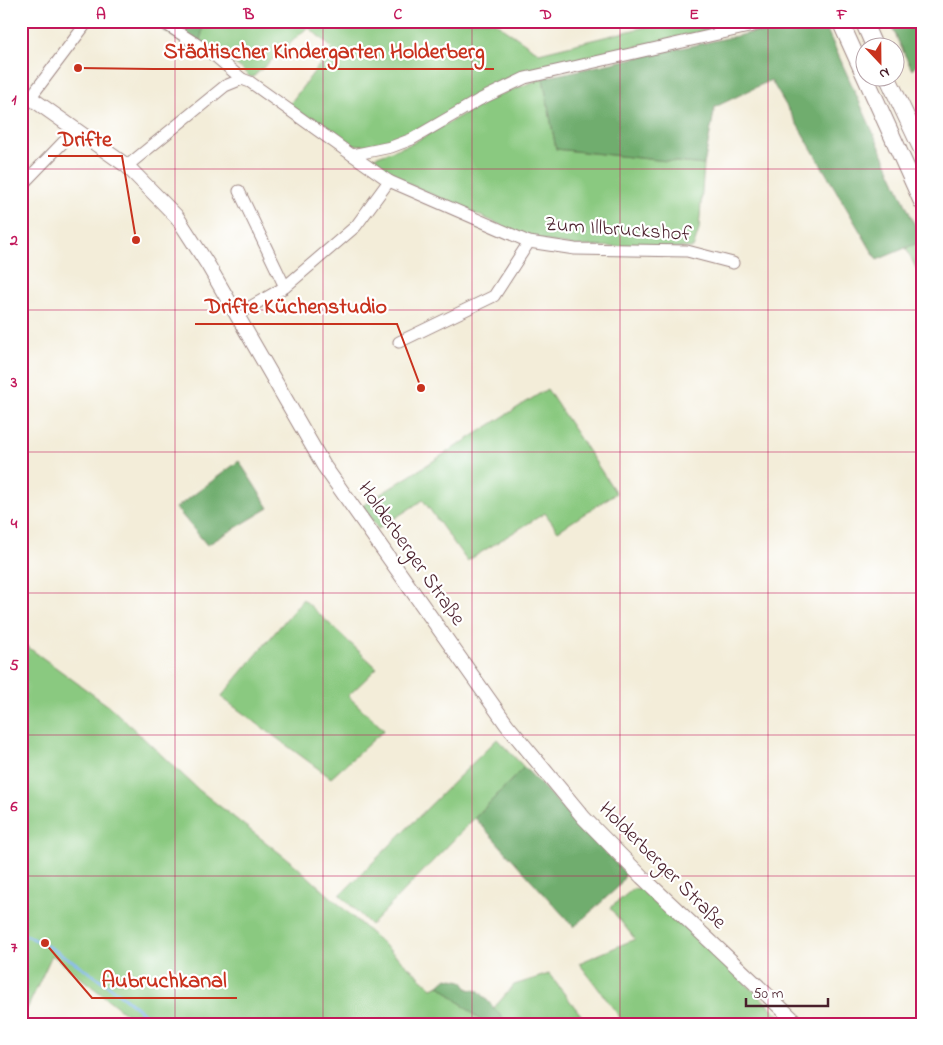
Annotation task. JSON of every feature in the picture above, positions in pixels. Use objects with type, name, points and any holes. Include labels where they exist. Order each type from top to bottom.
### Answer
[{"type":"highway","points":[[840,21],[922,202]]},
{"type":"highway","points":[[863,21],[871,38]]},
{"type":"highway","points":[[893,88],[922,150]]},
{"type":"main road","name":"Holderberger Straße","points":[[26,94],[127,166],[177,218],[324,466],[459,658],[531,756],[584,818],[642,877],[798,1024]]},
{"type":"street","points":[[26,94],[88,21]]},
{"type":"street","name":"Zum Illbruckshof","points":[[161,21],[215,56],[242,79],[250,82],[389,181],[529,242],[575,249],[687,251],[733,263]]},
{"type":"street","points":[[352,154],[391,147],[412,139],[479,100],[525,78],[774,21]]},
{"type":"street","points":[[127,166],[225,86],[242,79]]},
{"type":"street","points":[[21,186],[76,129]]},
{"type":"street","points":[[236,315],[284,287],[356,226],[389,181]]},
{"type":"street","points":[[239,191],[284,287]]},
{"type":"street","name":"Zum Illbruckshof","points":[[399,342],[494,296],[529,242]]},
{"type":"green space","points":[[148,21],[201,21],[202,33],[200,40],[193,49]]},
{"type":"green space","points":[[173,21],[493,21],[539,53],[670,21],[748,21],[540,68],[504,82],[420,130],[397,140],[371,146],[348,144],[289,105],[332,48],[308,27],[253,77],[250,77],[242,69]]},
{"type":"green space","points":[[806,21],[823,21],[922,241],[877,260],[771,80],[715,107],[704,165],[556,149],[543,78]]},
{"type":"green space","points":[[889,21],[922,21],[922,59],[912,70],[906,57],[906,38],[897,38]]},
{"type":"green space","points":[[543,78],[556,149],[704,165],[699,230],[693,248],[575,246],[530,238],[388,175],[369,159],[411,144],[494,97]]},
{"type":"green space","points":[[919,242],[922,248],[922,280],[906,248]]},
{"type":"green space","points":[[547,389],[616,493],[558,531],[545,513],[467,561],[423,500],[378,529],[362,506]]},
{"type":"green space","points":[[239,461],[269,508],[207,545],[176,508]]},
{"type":"green space","points":[[303,599],[377,668],[348,696],[384,730],[331,778],[221,697]]},
{"type":"green space","points":[[21,642],[110,707],[199,790],[295,865],[432,988],[439,985],[485,1024],[139,1024],[52,955],[21,1022]]},
{"type":"green space","points":[[497,739],[524,767],[371,925],[340,895]]},
{"type":"green space","points":[[524,767],[626,874],[618,887],[574,927],[475,818]]},
{"type":"green space","points":[[643,888],[789,1024],[625,1024],[579,963],[635,939],[610,908],[633,889]]},
{"type":"green space","points":[[549,974],[588,1024],[508,1024],[493,1009],[514,985]]},
{"type":"green space","points":[[447,978],[462,981],[468,989],[479,991],[508,1024],[485,1024],[439,985]]},
{"type":"waterway","points":[[21,933],[38,941],[91,974],[126,999],[155,1024]]},
{"type":"place","name":"Städtischer Kindergarten Holderberg","points":[[78,68]]},
{"type":"place","name":"Drifte","points":[[136,240]]},
{"type":"place","name":"Drifte Küchenstudio","points":[[421,388]]},
{"type":"place","name":"Aubruchkanal","points":[[45,943]]}]
